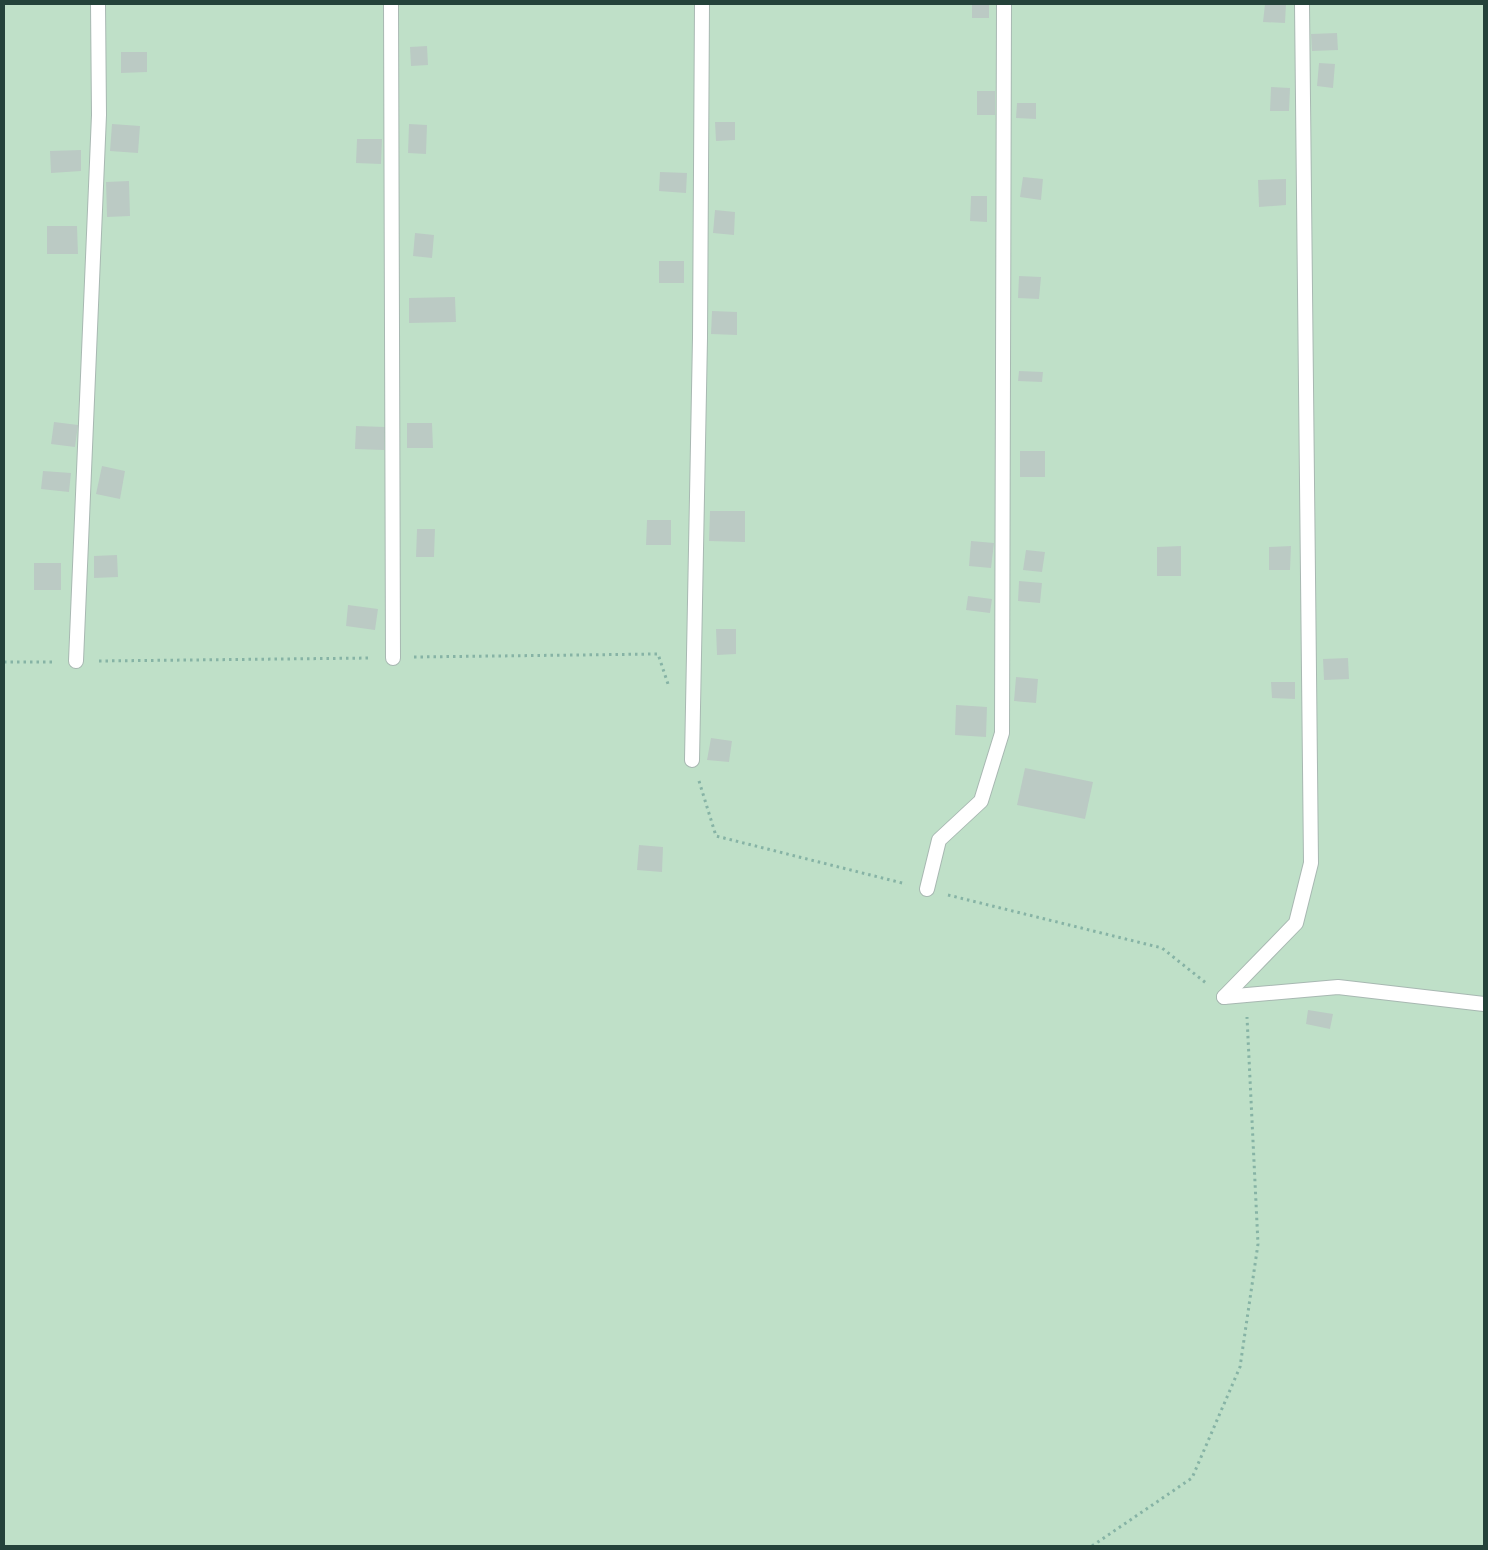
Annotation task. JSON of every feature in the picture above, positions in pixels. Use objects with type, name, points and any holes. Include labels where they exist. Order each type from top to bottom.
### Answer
[{"type":"lane","points":[[76,662],[99,115],[98,4]]},
{"type":"lane","points":[[391,4],[393,658]]},
{"type":"lane","points":[[692,760],[700,338],[702,4]]},
{"type":"lane","points":[[927,889],[939,840],[981,802],[1002,733],[1004,4]]},
{"type":"lane","points":[[1224,997],[1296,923],[1311,863],[1302,4]]},
{"type":"lane","points":[[1224,997],[1338,987],[1484,1004]]},
{"type":"path","points":[[4,662],[658,654],[670,689]]},
{"type":"path","points":[[692,760],[716,836],[1162,948],[1247,1016],[1258,1244],[1240,1367],[1192,1478],[1092,1546]]},
{"type":"green space","points":[[4,4],[1484,4],[1484,1546],[4,1546]]},
{"type":"building","points":[[972,4],[989,4],[989,18],[972,18]]},
{"type":"building","points":[[1265,4],[1286,4],[1285,23],[1263,22]]},
{"type":"building","points":[[1337,33],[1338,50],[1312,51],[1311,34]]},
{"type":"building","points":[[427,46],[428,65],[411,66],[410,47]]},
{"type":"building","points":[[121,52],[147,52],[147,72],[121,73]]},
{"type":"building","points":[[1319,63],[1335,64],[1333,88],[1317,86]]},
{"type":"building","points":[[1271,87],[1290,88],[1289,111],[1270,111]]},
{"type":"building","points":[[977,91],[995,91],[995,115],[977,115]]},
{"type":"building","points":[[1017,103],[1036,103],[1036,119],[1016,118]]},
{"type":"building","points":[[715,122],[735,122],[735,140],[716,141]]},
{"type":"building","points":[[112,124],[140,126],[138,153],[110,151]]},
{"type":"building","points":[[409,124],[427,125],[426,154],[408,153]]},
{"type":"building","points":[[357,139],[382,139],[381,164],[356,163]]},
{"type":"building","points":[[81,150],[81,171],[51,173],[50,151]]},
{"type":"building","points":[[660,172],[687,173],[686,193],[659,191]]},
{"type":"building","points":[[1023,177],[1043,179],[1041,200],[1020,197]]},
{"type":"building","points":[[1286,179],[1286,205],[1259,207],[1258,180]]},
{"type":"building","points":[[129,181],[130,216],[107,217],[106,182]]},
{"type":"building","points":[[971,196],[987,196],[987,222],[970,221]]},
{"type":"building","points":[[715,210],[735,212],[734,235],[713,233]]},
{"type":"building","points":[[47,226],[77,226],[78,254],[47,254]]},
{"type":"building","points":[[415,233],[434,235],[432,258],[413,256]]},
{"type":"building","points":[[659,261],[684,261],[684,283],[659,283]]},
{"type":"building","points":[[1019,276],[1041,277],[1039,299],[1018,298]]},
{"type":"building","points":[[455,297],[456,322],[409,323],[409,298]]},
{"type":"building","points":[[712,311],[737,312],[737,335],[711,334]]},
{"type":"building","points":[[1019,371],[1043,372],[1042,382],[1018,381]]},
{"type":"building","points":[[54,422],[78,425],[75,447],[51,444]]},
{"type":"building","points":[[407,423],[432,423],[433,448],[407,448]]},
{"type":"building","points":[[356,426],[385,427],[384,450],[355,449]]},
{"type":"building","points":[[1020,451],[1045,451],[1045,477],[1020,477]]},
{"type":"building","points":[[102,466],[125,471],[120,499],[96,494]]},
{"type":"building","points":[[43,471],[71,473],[69,492],[41,489]]},
{"type":"building","points":[[710,511],[745,511],[745,542],[709,541]]},
{"type":"building","points":[[647,520],[671,520],[671,545],[646,545]]},
{"type":"building","points":[[417,529],[435,529],[434,557],[416,557]]},
{"type":"building","points":[[971,541],[994,543],[991,568],[969,566]]},
{"type":"building","points":[[1181,546],[1181,576],[1157,576],[1157,547]]},
{"type":"building","points":[[1291,546],[1290,570],[1269,570],[1269,547]]},
{"type":"building","points":[[1026,550],[1045,552],[1042,572],[1023,570]]},
{"type":"building","points":[[117,555],[118,577],[94,578],[94,556]]},
{"type":"building","points":[[34,563],[61,563],[61,590],[34,590]]},
{"type":"building","points":[[1019,581],[1042,583],[1040,603],[1018,601]]},
{"type":"building","points":[[968,596],[992,599],[990,613],[966,610]]},
{"type":"building","points":[[348,605],[378,609],[375,630],[346,626]]},
{"type":"building","points":[[716,629],[736,629],[736,654],[717,655]]},
{"type":"building","points":[[1348,658],[1349,679],[1324,680],[1323,659]]},
{"type":"building","points":[[1016,677],[1038,679],[1036,703],[1014,701]]},
{"type":"building","points":[[1271,682],[1295,682],[1295,699],[1272,698]]},
{"type":"building","points":[[956,705],[987,707],[986,737],[955,735]]},
{"type":"building","points":[[711,738],[732,741],[729,762],[707,760]]},
{"type":"building","points":[[1025,768],[1093,782],[1085,819],[1017,805]]},
{"type":"building","points":[[639,845],[663,847],[662,872],[637,870]]},
{"type":"building","points":[[1308,1010],[1333,1014],[1330,1029],[1306,1024]]}]
